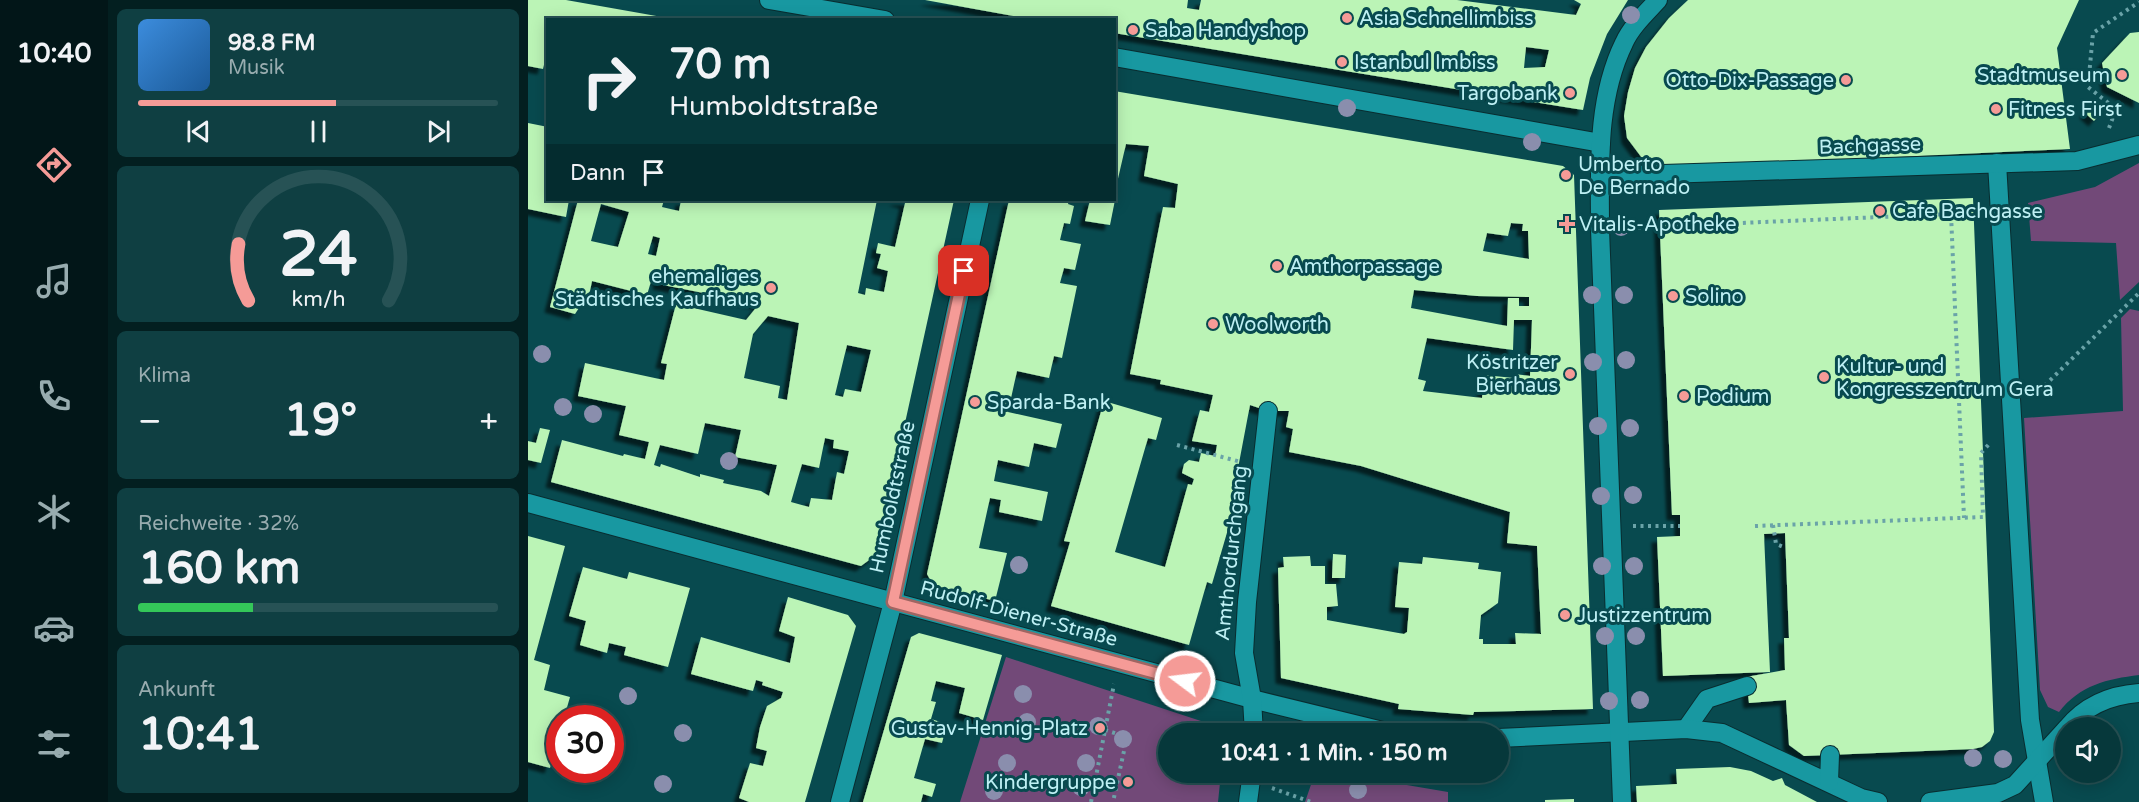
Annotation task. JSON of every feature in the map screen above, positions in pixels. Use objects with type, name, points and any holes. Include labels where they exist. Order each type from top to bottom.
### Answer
[{"type":"street","points":[[770,0],[874,18]]},
{"type":"street","points":[[1622,802],[1600,229],[1601,143],[1609,79],[1624,41],[1658,0]]},
{"type":"street","points":[[1116,57],[1601,143]]},
{"type":"street","name":"Bachgasse","points":[[1600,176],[2077,161],[2139,145]]},
{"type":"street","points":[[1997,163],[2030,720],[2044,802]]},
{"type":"street","name":"Humboldtstraße","points":[[840,802],[893,602],[980,201]]},
{"type":"street","name":"Amthordurchgang","points":[[1253,723],[1252,699],[1244,653],[1247,602],[1268,411]]},
{"type":"street","name":"Rudolf-Diener-Straße","points":[[528,503],[1252,699],[1350,723]]},
{"type":"street","points":[[1686,729],[1707,699],[1747,686]]},
{"type":"street","points":[[2079,717],[2093,705],[2121,694],[2139,693]]},
{"type":"street","points":[[1509,738],[1686,729],[1722,733],[1861,798],[1878,802]]},
{"type":"street","points":[[1930,802],[1998,793],[2015,785],[2055,741]]},
{"type":"street","points":[[1829,782],[1830,755]]},
{"type":"street","points":[[1248,802],[1251,783]]},
{"type":"path","points":[[2107,131],[2116,109],[2088,87],[2093,33],[2139,2]]},
{"type":"path","points":[[1600,229],[1951,214],[1964,518]]},
{"type":"path","points":[[1755,526],[1983,517],[1981,453],[2012,419],[2139,293]]},
{"type":"path","points":[[1177,445],[1262,467]]},
{"type":"path","points":[[1773,525],[1776,544],[1786,548]]},
{"type":"path","points":[[1645,526],[1680,526]]},
{"type":"path","points":[[1091,802],[1119,663]]},
{"type":"path","points":[[1105,730],[1127,737],[1113,802]]},
{"type":"path","points":[[1266,783],[1311,802]]},
{"type":"shaded area","points":[[2139,163],[2139,282],[2120,300],[2116,243],[2031,241],[2028,203],[2095,187]]},
{"type":"shaded area","points":[[2130,309],[2139,311],[2139,675],[2105,681],[2085,689],[2059,712],[2048,707],[2040,690],[2024,418],[2123,411],[2121,318]]},
{"type":"shaded area","name":"Gustav-Hennig-Platz","points":[[1006,657],[1204,722],[1158,723],[1158,783],[1220,783],[1218,802],[960,802]]},
{"type":"shaded area","points":[[1312,783],[1395,783],[1448,792],[1448,802],[1305,802]]},
{"type":"building","points":[[528,0],[566,0],[668,18],[546,18],[546,56],[543,69],[528,66]]},
{"type":"building","points":[[925,0],[1188,0],[1187,8],[1199,10],[1201,0],[1457,0],[1576,15],[1581,4],[1574,0],[1628,0],[1607,34],[1590,78],[1583,110],[1116,33],[1116,18],[1025,18]],"holes":[[[1526,47],[1549,50],[1545,67],[1524,68]]]},
{"type":"building","name":"Otto-Dix-Passage","points":[[1688,0],[2079,0],[2057,48],[2070,149],[1658,168],[1645,162],[1627,138],[1624,116],[1628,92],[1635,68],[1646,47],[1669,18]]},
{"type":"building","name":"Stadtmuseum","points":[[2139,32],[2139,103],[2107,87],[2102,63],[2130,33]]},
{"type":"building","points":[[1116,91],[1563,166],[1574,175],[1593,709],[1474,712],[1473,715],[1398,709],[1399,704],[1281,678],[1278,568],[1284,567],[1283,557],[1310,556],[1311,566],[1325,566],[1325,584],[1336,584],[1338,606],[1327,607],[1327,620],[1404,634],[1407,632],[1409,608],[1395,607],[1399,562],[1422,564],[1423,557],[1479,563],[1478,569],[1501,572],[1498,603],[1481,615],[1479,639],[1483,639],[1483,644],[1516,644],[1515,633],[1541,634],[1537,546],[1507,543],[1510,512],[1361,466],[1289,452],[1293,429],[1286,427],[1289,411],[1268,411],[1250,405],[1239,463],[1238,495],[1212,584],[1207,582],[1189,645],[1051,606],[1070,542],[1064,541],[1104,401],[1162,418],[1156,440],[1148,438],[1115,552],[1165,567],[1188,484],[1192,485],[1194,479],[1182,473],[1184,464],[1189,460],[1199,462],[1201,453],[1215,456],[1217,445],[1192,441],[1200,410],[1209,412],[1213,395],[1160,384],[1161,380],[1130,374],[1163,207],[1175,208],[1178,184],[1144,176],[1149,146],[1126,144],[1116,187]],"holes":[[[1511,223],[1523,224],[1522,231],[1528,231],[1529,259],[1483,251],[1487,233],[1508,236]],[[1414,290],[1477,296],[1529,297],[1529,306],[1519,306],[1519,298],[1508,298],[1507,326],[1411,308]],[[1514,320],[1532,320],[1530,376],[1515,374],[1514,378],[1484,375],[1482,398],[1423,391],[1426,381],[1418,379],[1427,338],[1513,350]]]},
{"type":"building","points":[[2093,103],[2102,111],[2094,121],[2085,113]]},
{"type":"building","points":[[528,123],[546,127],[546,201],[569,201],[566,217],[528,209]]},
{"type":"building","name":"Kultur- und Kongresszentrum Gera","points":[[1973,198],[1994,732],[1990,741],[1982,747],[1973,749],[1804,756],[1789,745],[1786,700],[1749,703],[1746,677],[1785,670],[1784,638],[1789,638],[1785,533],[1764,534],[1770,672],[1663,676],[1657,537],[1680,536],[1680,515],[1672,515],[1659,210]]},
{"type":"building","points":[[578,201],[664,201],[662,207],[679,211],[681,201],[877,201],[858,293],[865,295],[866,288],[884,292],[888,271],[877,268],[881,254],[876,253],[878,243],[895,247],[905,203],[898,201],[954,201],[876,555],[861,566],[551,482],[562,440],[623,456],[624,454],[645,459],[649,442],[619,435],[626,406],[578,396],[585,363],[664,380],[667,364],[661,363],[676,304],[746,320],[759,304],[658,284],[659,279],[652,278],[647,295],[592,281],[590,291],[575,314],[550,307]],"holes":[[[601,204],[629,212],[618,247],[591,241]],[[653,236],[660,238],[656,256],[648,254]],[[768,316],[799,323],[787,400],[778,398],[780,386],[744,378],[753,334]],[[847,345],[871,350],[861,392],[845,389],[843,397],[835,395]],[[705,423],[741,430],[735,457],[777,465],[769,496],[761,491],[723,483],[724,480],[700,474],[700,477],[661,464],[660,467],[654,465],[660,445],[698,454]],[[825,438],[834,440],[833,448],[849,451],[844,474],[837,472],[832,500],[811,498],[809,507],[791,502],[802,464],[819,468]]]},
{"type":"building","points":[[1009,201],[1069,201],[1068,204],[1074,206],[1070,224],[1064,223],[1060,240],[1081,244],[1075,270],[1064,268],[1060,283],[1077,286],[1062,358],[1054,356],[1049,378],[1017,371],[1008,412],[1062,424],[1056,448],[1034,443],[1029,467],[998,460],[994,481],[1048,492],[1042,521],[999,512],[1001,500],[990,498],[979,548],[1007,553],[995,601],[933,585],[927,574]]},
{"type":"building","points":[[1090,201],[1115,201],[1110,225],[1085,221]]},
{"type":"building","points":[[540,428],[550,430],[541,463],[528,460],[528,441],[536,443]]},
{"type":"building","points":[[528,536],[565,546],[534,660],[550,665],[544,690],[570,697],[568,705],[546,705],[546,767],[528,762]]},
{"type":"building","points":[[1333,554],[1346,555],[1345,578],[1332,578]]},
{"type":"building","points":[[583,567],[627,579],[629,572],[690,588],[668,667],[624,655],[626,647],[609,643],[607,653],[580,645],[586,621],[569,616]]},
{"type":"building","points":[[788,597],[848,615],[856,626],[805,802],[749,802],[739,798],[750,763],[763,766],[767,751],[756,748],[760,727],[767,706],[781,698],[783,692],[762,685],[763,682],[756,680],[753,691],[691,674],[701,637],[790,663],[795,637],[779,631]]},
{"type":"building","points":[[919,633],[1002,655],[983,720],[959,713],[965,688],[936,681],[931,701],[936,702],[931,719],[947,724],[942,743],[925,739],[914,778],[936,784],[932,797],[923,794],[921,802],[863,802],[911,637]]},
{"type":"building","points":[[1730,767],[1751,771],[1773,781],[1782,778],[1785,785],[1817,802],[1637,802],[1636,786],[1677,784],[1676,769]]},
{"type":"building","points":[[1574,799],[1574,802],[1545,802],[1545,800]]},
{"type":"place","name":"Asia Schnellimbiss","points":[[1347,18]]},
{"type":"place","name":"Saba Handyshop","points":[[1133,30]]},
{"type":"place","name":"Istanbul Imbiss","points":[[1342,62]]},
{"type":"place","name":"Stadtmuseum","points":[[2122,75]]},
{"type":"place","name":"Otto-Dix-Passage","points":[[1846,80]]},
{"type":"place","name":"Targobank","points":[[1570,93]]},
{"type":"place","name":"Fitness First","points":[[1996,109]]},
{"type":"place","name":"Umberto De Bernado","points":[[1566,175]]},
{"type":"place","name":"Cafe Bachgasse","points":[[1880,211]]},
{"type":"place","name":"Vitalis-Apotheke","points":[[1567,224]]},
{"type":"place","name":"Amthorpassage","points":[[1277,266]]},
{"type":"place","name":"ehemaliges Städtisches Kaufhaus","points":[[771,288]]},
{"type":"place","name":"Solino","points":[[1673,296]]},
{"type":"place","name":"Woolworth","points":[[1213,324]]},
{"type":"place","name":"Köstritzer Bierhaus","points":[[1570,374]]},
{"type":"place","name":"Kultur- und Kongresszentrum Gera","points":[[1824,377]]},
{"type":"place","name":"Podium","points":[[1684,396]]},
{"type":"place","name":"Sparda-Bank","points":[[975,402]]},
{"type":"place","name":"Justizzentrum","points":[[1565,615]]},
{"type":"place","name":"Gustav-Hennig-Platz","points":[[1100,728]]},
{"type":"place","name":"Kindergruppe","points":[[1128,782]]},
{"type":"route","points":[[964,271],[893,602],[1185,681]]}]
